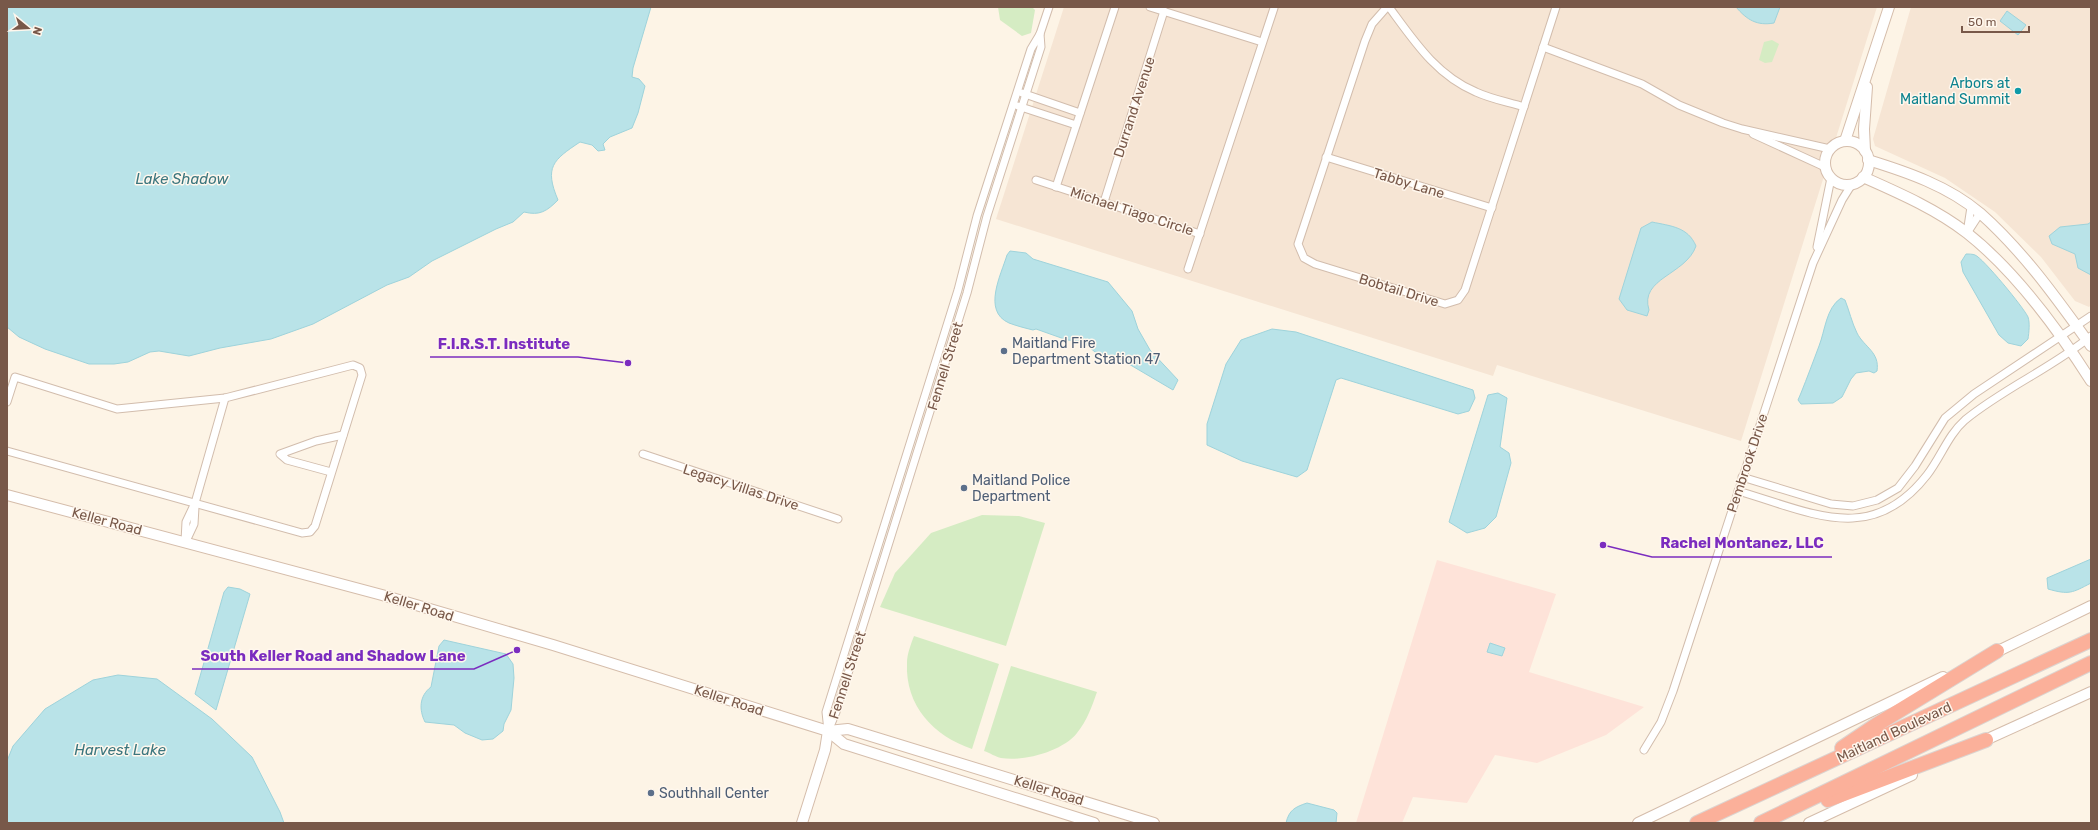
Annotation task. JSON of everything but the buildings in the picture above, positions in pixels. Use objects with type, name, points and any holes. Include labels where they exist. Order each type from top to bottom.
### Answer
[{"type":"highway","name":"Maitland Boulevard","points":[[1697,823],[2091,640]]},
{"type":"highway","points":[[1807,772],[1876,725],[1997,652]]},
{"type":"highway","name":"Maitland Boulevard","points":[[1761,823],[2091,663]]},
{"type":"highway","points":[[1766,823],[1986,740]]},
{"type":"street","name":"Fennell Street","points":[[828,731],[826,712],[958,290],[978,216],[1017,92],[1031,49],[1040,34],[1049,7]]},
{"type":"street","name":"Michael Tiago Circle","points":[[1115,7],[1056,187],[1200,234],[1274,8]]},
{"type":"street","points":[[1150,7],[1262,42]]},
{"type":"street","points":[[1388,7],[1418,47],[1437,68],[1458,83],[1477,93],[1524,107]]},
{"type":"street","name":"Bobtail Drive","points":[[1388,7],[1372,24],[1365,40],[1298,244],[1304,258],[1315,264],[1445,304],[1458,300],[1465,290],[1556,7]]},
{"type":"street","points":[[1844,141],[1889,7]]},
{"type":"street","name":"Durrand Avenue","points":[[1104,202],[1164,11]]},
{"type":"street","name":"Fennell Street","points":[[828,731],[836,712],[967,293],[987,216],[1041,47],[1040,34]]},
{"type":"street","points":[[1543,47],[1642,84],[1679,105],[1742,129],[1790,153],[1825,167]]},
{"type":"street","points":[[1738,491],[1816,514],[1843,519],[1867,518],[1894,507],[1911,493],[1928,474],[1948,441],[1964,422],[1984,406],[2070,351],[2090,341],[2076,326],[2022,256],[1976,210],[1935,185],[1866,155],[1859,145],[1844,141],[1837,143],[1826,155],[1825,167],[1831,178],[1844,185],[1852,184],[1863,177],[1867,171],[1866,155],[1864,129],[1868,73]]},
{"type":"street","points":[[1017,92],[1080,113]]},
{"type":"street","points":[[1013,105],[1076,125]]},
{"type":"street","points":[[1053,118],[1057,105]]},
{"type":"street","points":[[1742,129],[1830,149]]},
{"type":"street","name":"Tabby Lane","points":[[1326,157],[1492,208]]},
{"type":"street","points":[[1863,177],[1908,197],[1967,233],[2010,274],[2029,295],[2091,381]]},
{"type":"street","name":"Pembrook Drive","points":[[1813,263],[1831,178]]},
{"type":"street","points":[[1036,180],[1056,187]]},
{"type":"street","name":"Pembrook Drive","points":[[1644,750],[1661,722],[1673,691],[1813,263],[1842,200],[1852,184]]},
{"type":"street","points":[[1967,233],[1976,210]]},
{"type":"street","points":[[1967,233],[1976,210]]},
{"type":"street","points":[[1188,269],[1200,234]]},
{"type":"street","points":[[958,290],[967,293]]},
{"type":"street","points":[[952,309],[961,312]]},
{"type":"street","points":[[1742,477],[1832,504],[1853,506],[1877,500],[1898,488],[1915,466],[1945,418],[1974,394],[2091,316]]},
{"type":"street","points":[[7,402],[15,377],[117,409],[225,398],[353,365],[360,368],[362,375],[315,526],[310,532],[302,533],[7,451]]},
{"type":"street","points":[[185,541],[186,522],[195,503],[225,398]]},
{"type":"street","points":[[331,472],[287,460],[280,454],[343,435]]},
{"type":"street","points":[[909,446],[918,449]]},
{"type":"street","name":"Legacy Villas Drive","points":[[643,454],[838,519]]},
{"type":"street","name":"Keller Road","points":[[7,495],[185,541],[375,593],[553,645],[828,731],[844,744],[1094,823]]},
{"type":"street","points":[[1638,823],[2091,606]]},
{"type":"street","points":[[1809,823],[2091,692]]},
{"type":"street","name":"Keller Road","points":[[828,731],[848,729],[1154,823]]},
{"type":"street","points":[[802,823],[825,750],[828,731]]},
{"type":"street","points":[[1073,816],[1079,799]]},
{"type":"shaded area","points":[[1064,7],[1877,7],[1741,441],[1497,365],[1493,376],[996,219]]},
{"type":"shaded area","name":"Arbors at Maitland Summit","points":[[1911,7],[2091,7],[2091,305],[2089,307],[2075,301],[2041,257],[1995,212],[1945,178],[1875,146],[1873,139]]},
{"type":"shaded area","points":[[1437,560],[1556,594],[1529,672],[1644,707],[1606,735],[1537,763],[1495,755],[1467,803],[1413,797],[1402,823],[1356,823]]},
{"type":"green space","points":[[998,7],[1032,7],[1035,10],[1031,33],[1022,36],[1000,20]]},
{"type":"green space","points":[[1772,40],[1779,44],[1772,62],[1765,63],[1759,60],[1764,42]]},
{"type":"green space","points":[[982,515],[1019,516],[1045,523],[1006,646],[880,607],[895,573],[931,533]]},
{"type":"green space","points":[[914,636],[999,664],[972,749],[958,743],[934,727],[924,717],[917,706],[911,693],[907,663],[908,653]]},
{"type":"green space","points":[[1011,666],[1097,692],[1084,724],[1071,739],[1053,750],[1031,757],[1010,759],[1001,758],[984,751]]},
{"type":"water","name":"Lake Shadow","points":[[7,7],[651,7],[633,68],[632,77],[639,79],[645,86],[638,113],[632,128],[610,137],[603,144],[605,150],[598,151],[592,145],[580,142],[563,154],[557,160],[552,172],[552,180],[558,200],[547,210],[539,213],[524,212],[513,222],[432,261],[409,277],[387,285],[313,324],[271,339],[220,348],[189,356],[159,351],[150,352],[128,362],[114,364],[89,364],[45,349],[19,337],[7,327]]},
{"type":"water","points":[[1736,7],[1780,7],[1774,23],[1762,24],[1748,19]]},
{"type":"water","points":[[2007,11],[2026,25],[2018,35],[2000,21]]},
{"type":"water","points":[[1652,222],[1672,226],[1684,231],[1693,240],[1696,246],[1691,256],[1683,264],[1657,283],[1651,291],[1648,299],[1649,310],[1647,316],[1627,310],[1619,299],[1641,228]]},
{"type":"water","points":[[2091,222],[2091,275],[2078,268],[2075,254],[2052,244],[2049,236],[2060,227],[2088,224]]},
{"type":"water","points":[[1010,251],[1026,253],[1033,259],[1108,282],[1132,311],[1138,329],[1150,350],[1178,380],[1173,390],[1122,360],[1105,358],[1102,353],[1095,352],[1082,341],[1067,340],[1036,329],[1033,330],[1018,326],[1009,323],[1001,317],[996,310],[996,292],[1007,255]]},
{"type":"water","points":[[1966,254],[1975,255],[1986,265],[2012,294],[2028,317],[2028,339],[2021,346],[2008,343],[1999,335],[1963,272],[1961,262]]},
{"type":"water","points":[[1841,298],[1845,300],[1857,333],[1874,354],[1877,364],[1877,371],[1874,373],[1869,371],[1856,373],[1851,379],[1842,397],[1833,403],[1801,404],[1798,400],[1819,346],[1829,314],[1836,302]]},
{"type":"water","points":[[1272,329],[1296,332],[1473,390],[1475,398],[1469,411],[1458,414],[1341,378],[1336,380],[1307,470],[1297,477],[1242,461],[1207,445],[1207,424],[1226,364],[1241,340]]},
{"type":"water","points":[[1498,393],[1507,398],[1500,447],[1509,453],[1511,463],[1496,517],[1485,528],[1467,533],[1449,522],[1488,395]]},
{"type":"water","points":[[2091,559],[2091,583],[2070,592],[2061,592],[2048,589],[2047,578]]},
{"type":"water","points":[[228,587],[240,589],[250,594],[216,710],[195,694],[224,592]]},
{"type":"water","points":[[444,640],[506,654],[513,664],[514,678],[511,710],[504,724],[503,731],[493,739],[482,740],[465,733],[454,725],[425,722],[421,703],[424,695],[431,687],[439,646]]},
{"type":"water","points":[[1490,643],[1505,648],[1502,656],[1487,652]]},
{"type":"water","name":"Harvest Lake","points":[[118,675],[157,679],[212,719],[252,757],[284,823],[7,823],[7,761],[13,746],[45,709],[93,680]]},
{"type":"water","points":[[1307,803],[1334,810],[1337,813],[1336,823],[1286,823],[1293,810]]},
{"type":"place","name":"Arbors at Maitland Summit","points":[[2018,91]]},
{"type":"place","name":"Maitland Fire Department Station 47","points":[[1004,351]]},
{"type":"place","name":"F.I.R.S.T. Institute","points":[[628,363]]},
{"type":"place","name":"Maitland Police Department","points":[[964,488]]},
{"type":"place","name":"Rachel Montanez, LLC","points":[[1603,545]]},
{"type":"place","name":"South Keller Road and Shadow Lane","points":[[517,650]]},
{"type":"place","name":"Southhall Center","points":[[651,793]]}]
